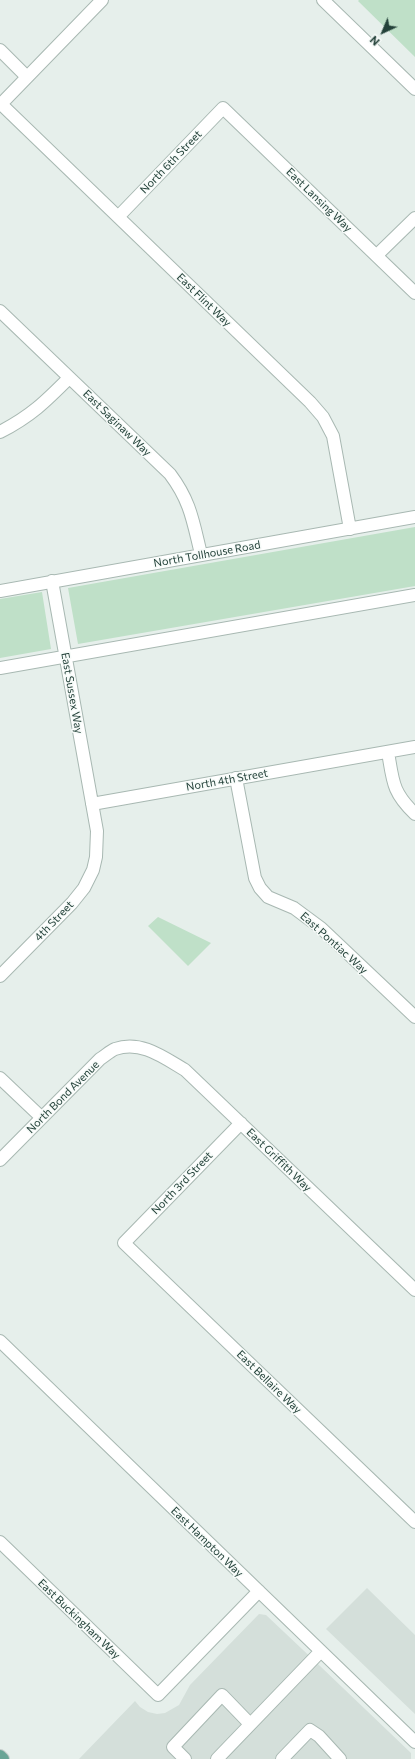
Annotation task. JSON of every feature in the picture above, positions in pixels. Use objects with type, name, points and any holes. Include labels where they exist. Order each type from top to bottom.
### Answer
[{"type":"main road","points":[[0,1756],[3,1759]]},
{"type":"street","points":[[0,104],[102,0]]},
{"type":"street","points":[[331,3],[415,89]]},
{"type":"street","points":[[0,50],[27,77]]},
{"type":"street","name":"East Flint Way","points":[[0,104],[304,396],[323,417],[333,436],[350,529]]},
{"type":"street","name":"North 6th Street","points":[[118,217],[223,108]]},
{"type":"street","name":"East Lansing Way","points":[[223,108],[415,293]]},
{"type":"street","points":[[377,255],[415,218]]},
{"type":"street","name":"East Saginaw Way","points":[[0,311],[170,474],[182,490],[190,506],[201,554]]},
{"type":"street","points":[[0,432],[23,420],[40,407],[69,378]]},
{"type":"street","name":"North Tollhouse Road","points":[[0,591],[415,517]]},
{"type":"street","name":"East Sussex Way","points":[[52,582],[92,804]]},
{"type":"street","points":[[0,668],[65,655],[415,595]]},
{"type":"street","name":"North 4th Street","points":[[92,804],[415,747]]},
{"type":"street","points":[[388,752],[397,794],[404,804],[415,814]]},
{"type":"street","name":"East Pontiac Way","points":[[236,778],[255,878],[260,888],[268,896],[294,908],[321,928],[415,1018]]},
{"type":"street","name":"4th Street","points":[[0,976],[80,893],[93,870],[96,857],[98,831],[92,804]]},
{"type":"street","name":"North Bond Avenue","points":[[0,1160],[100,1059],[114,1049],[133,1045]]},
{"type":"street","name":"East Griffith Way","points":[[133,1045],[157,1053],[184,1070],[415,1290]]},
{"type":"street","points":[[0,1078],[42,1117]]},
{"type":"street","name":"North 3rd Street","points":[[124,1243],[241,1123]]},
{"type":"street","name":"East Bellaire Way","points":[[124,1243],[415,1522]]},
{"type":"street","name":"East Hampton Way","points":[[0,1341],[415,1742]]},
{"type":"street","name":"East Buckingham Way","points":[[0,1542],[158,1695],[259,1592]]},
{"type":"street","points":[[216,1759],[320,1651]]},
{"type":"street","points":[[185,1759],[173,1747],[222,1694],[250,1724]]},
{"type":"street","points":[[282,1759],[310,1730],[319,1736],[340,1759]]},
{"type":"shaded area","points":[[367,1588],[415,1635],[415,1714],[326,1629]]},
{"type":"shaded area","points":[[259,1614],[266,1615],[320,1666],[411,1753],[411,1759],[79,1759],[135,1701],[140,1707],[148,1712],[157,1714],[165,1713],[179,1705],[190,1685]]},
{"type":"green space","points":[[415,0],[415,57],[358,1]]},
{"type":"green space","points":[[415,527],[415,586],[78,644],[68,588]]},
{"type":"green space","points":[[42,592],[51,649],[0,658],[0,599]]},
{"type":"green space","points":[[158,917],[211,943],[188,966],[148,926]]}]
